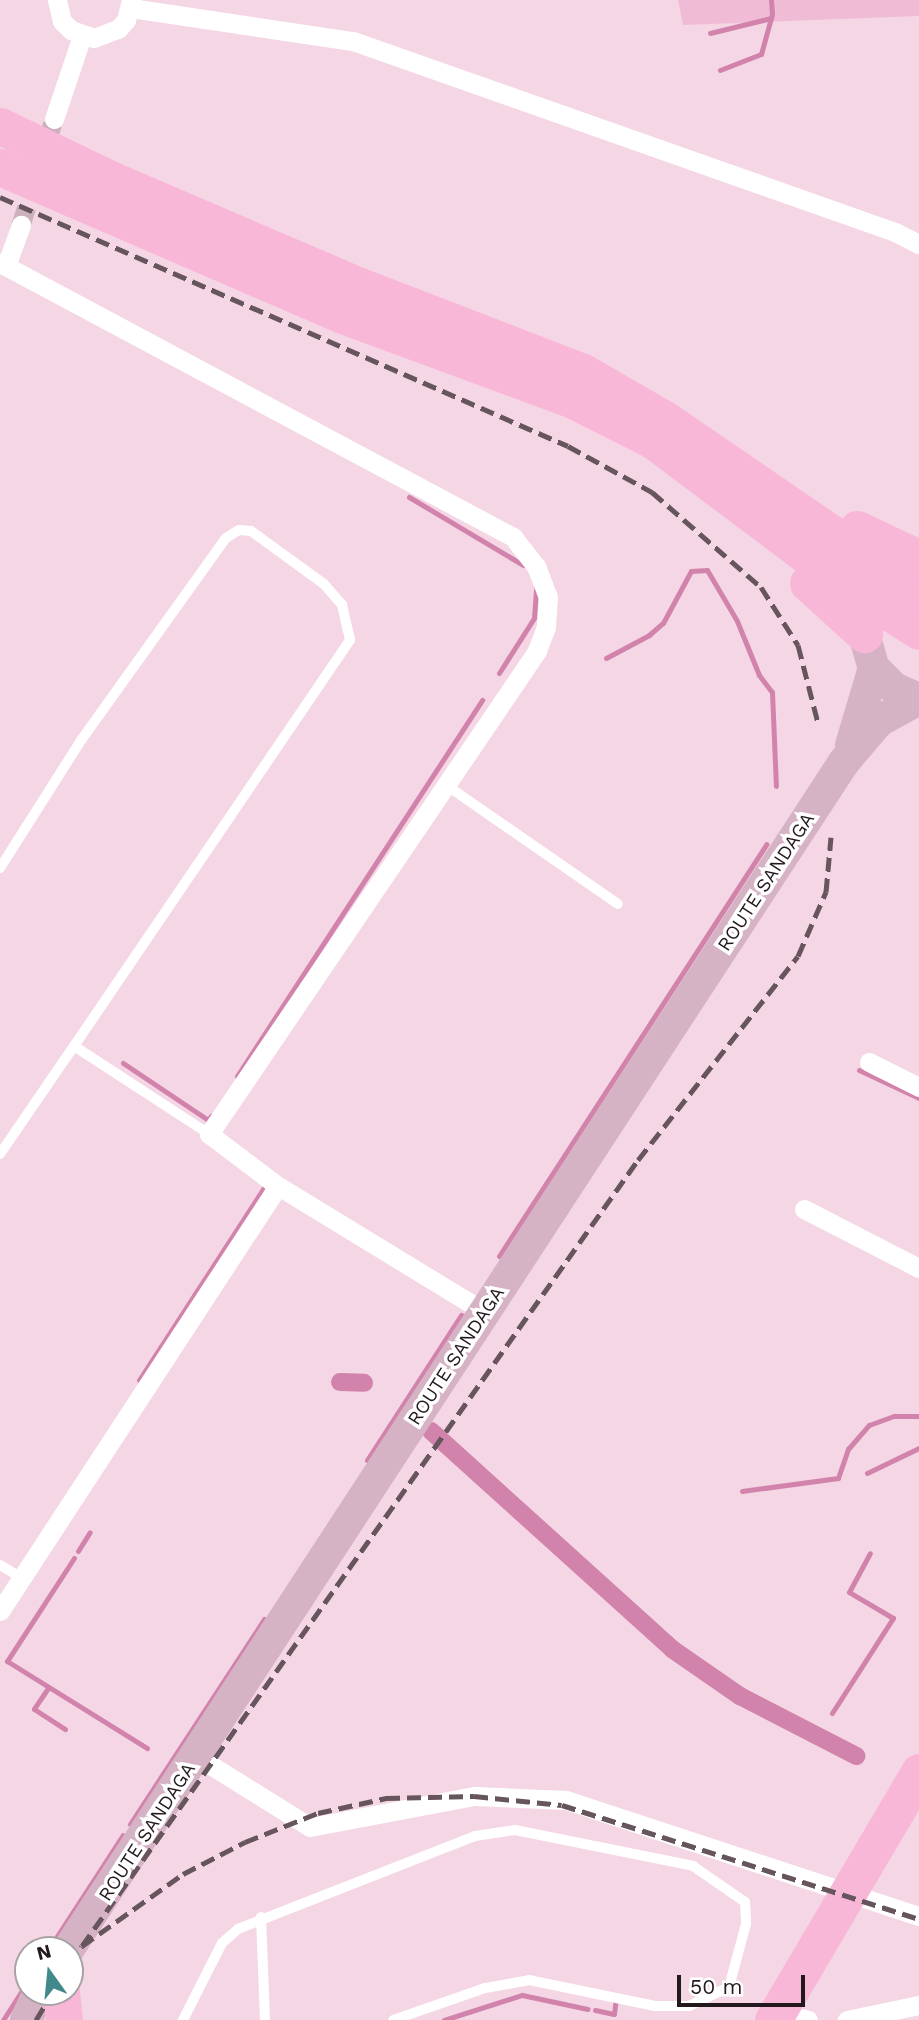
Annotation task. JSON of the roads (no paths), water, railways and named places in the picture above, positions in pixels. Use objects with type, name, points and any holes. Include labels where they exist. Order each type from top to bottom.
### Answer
[{"type":"highway","points":[[0,126],[351,300],[654,441],[842,582],[919,631]]},
{"type":"highway","points":[[0,167],[351,300],[583,372],[666,420],[860,556],[913,573]]},
{"type":"highway","points":[[351,300],[458,301],[621,369],[873,540],[913,573]]},
{"type":"highway","points":[[351,300],[487,387],[568,417],[637,459],[865,625]]},
{"type":"highway","points":[[786,2017],[845,1899],[919,1772]]},
{"type":"highway","points":[[40,2006],[64,2020]]},
{"type":"main road","points":[[844,762],[863,716],[874,668],[865,625],[883,584],[913,573]]},
{"type":"main road","points":[[874,668],[894,688],[919,699]]},
{"type":"main road","points":[[844,762],[879,722],[919,699]]},
{"type":"main road","name":"ROUTE SANDAGA","points":[[77,1936],[844,762]]},
{"type":"street","points":[[57,0],[62,21],[82,36],[94,38],[118,29],[131,4],[353,41],[895,232],[919,244]]},
{"type":"street","points":[[54,119],[82,36]]},
{"type":"street","points":[[21,225],[2,268],[513,537],[536,566],[548,597],[546,627],[537,651],[209,1134],[275,1184],[485,1312]]},
{"type":"street","points":[[869,1062],[919,1087]]},
{"type":"street","points":[[0,1611],[274,1192],[275,1184]]},
{"type":"street","points":[[804,1209],[919,1268]]},
{"type":"street","points":[[196,1756],[310,1826],[474,1796],[566,1800],[919,1916]]},
{"type":"street","points":[[847,2020],[919,2005]]},
{"type":"lane","points":[[0,868],[82,739],[226,538],[239,530],[251,531],[324,584],[342,605],[350,640],[0,1154]]},
{"type":"lane","points":[[446,785],[618,904]]},
{"type":"lane","points":[[74,1046],[209,1134]]},
{"type":"lane","points":[[0,1565],[23,1578]]},
{"type":"lane","points":[[183,2020],[222,1943],[261,1917],[475,1836],[515,1830],[693,1866],[745,1902],[746,1924],[729,1987],[689,2006],[655,2006],[530,1980],[485,1988],[393,2020]]},
{"type":"lane","points":[[261,1917],[265,2020]]},
{"type":"waterway","points":[[720,70],[761,54],[772,14],[771,0]]},
{"type":"waterway","points":[[710,33],[771,18]]},
{"type":"waterway","points":[[409,497],[523,565]]},
{"type":"waterway","points":[[606,658],[649,635],[663,623],[691,571],[707,570],[737,621],[759,675],[772,692],[776,786]]},
{"type":"waterway","points":[[499,673],[534,618],[536,589]]},
{"type":"waterway","points":[[237,1076],[482,700]]},
{"type":"waterway","points":[[499,1256],[767,844]]},
{"type":"waterway","points":[[123,1063],[208,1120],[211,1116]]},
{"type":"waterway","points":[[859,1070],[919,1098]]},
{"type":"waterway","points":[[139,1380],[267,1183]]},
{"type":"waterway","points":[[367,1460],[461,1315]]},
{"type":"waterway","points":[[340,1382],[364,1383]]},
{"type":"waterway","points":[[742,1491],[838,1478],[848,1449],[869,1425],[894,1416],[919,1416]]},
{"type":"waterway","points":[[431,1431],[672,1649],[740,1696],[856,1756]]},
{"type":"waterway","points":[[867,1473],[919,1448]]},
{"type":"waterway","points":[[78,1551],[90,1532]]},
{"type":"waterway","points":[[832,1713],[893,1618],[849,1592],[870,1553]]},
{"type":"waterway","points":[[74,1558],[7,1661],[147,1748]]},
{"type":"waterway","points":[[130,1824],[264,1619]]},
{"type":"waterway","points":[[48,1688],[34,1709],[65,1729]]},
{"type":"waterway","points":[[57,1936],[123,1835]]},
{"type":"waterway","points":[[444,2020],[522,1995],[588,2009]]},
{"type":"waterway","points":[[595,2010],[614,2014],[616,1997]]},
{"type":"waterway","points":[[3,2020],[14,2003]]},
{"type":"tunnel","points":[[21,225],[54,119]]},
{"type":"railway","points":[[0,197],[568,446],[652,492],[761,587],[798,645],[818,723]]},
{"type":"railway","points":[[84,1943],[638,1160],[798,956],[826,892],[831,837]]},
{"type":"railway","points":[[84,1945],[183,1874],[245,1842],[318,1813],[386,1798],[474,1796],[562,1805],[919,1919]]},
{"type":"railway","points":[[36,2020],[44,2006]]}]
